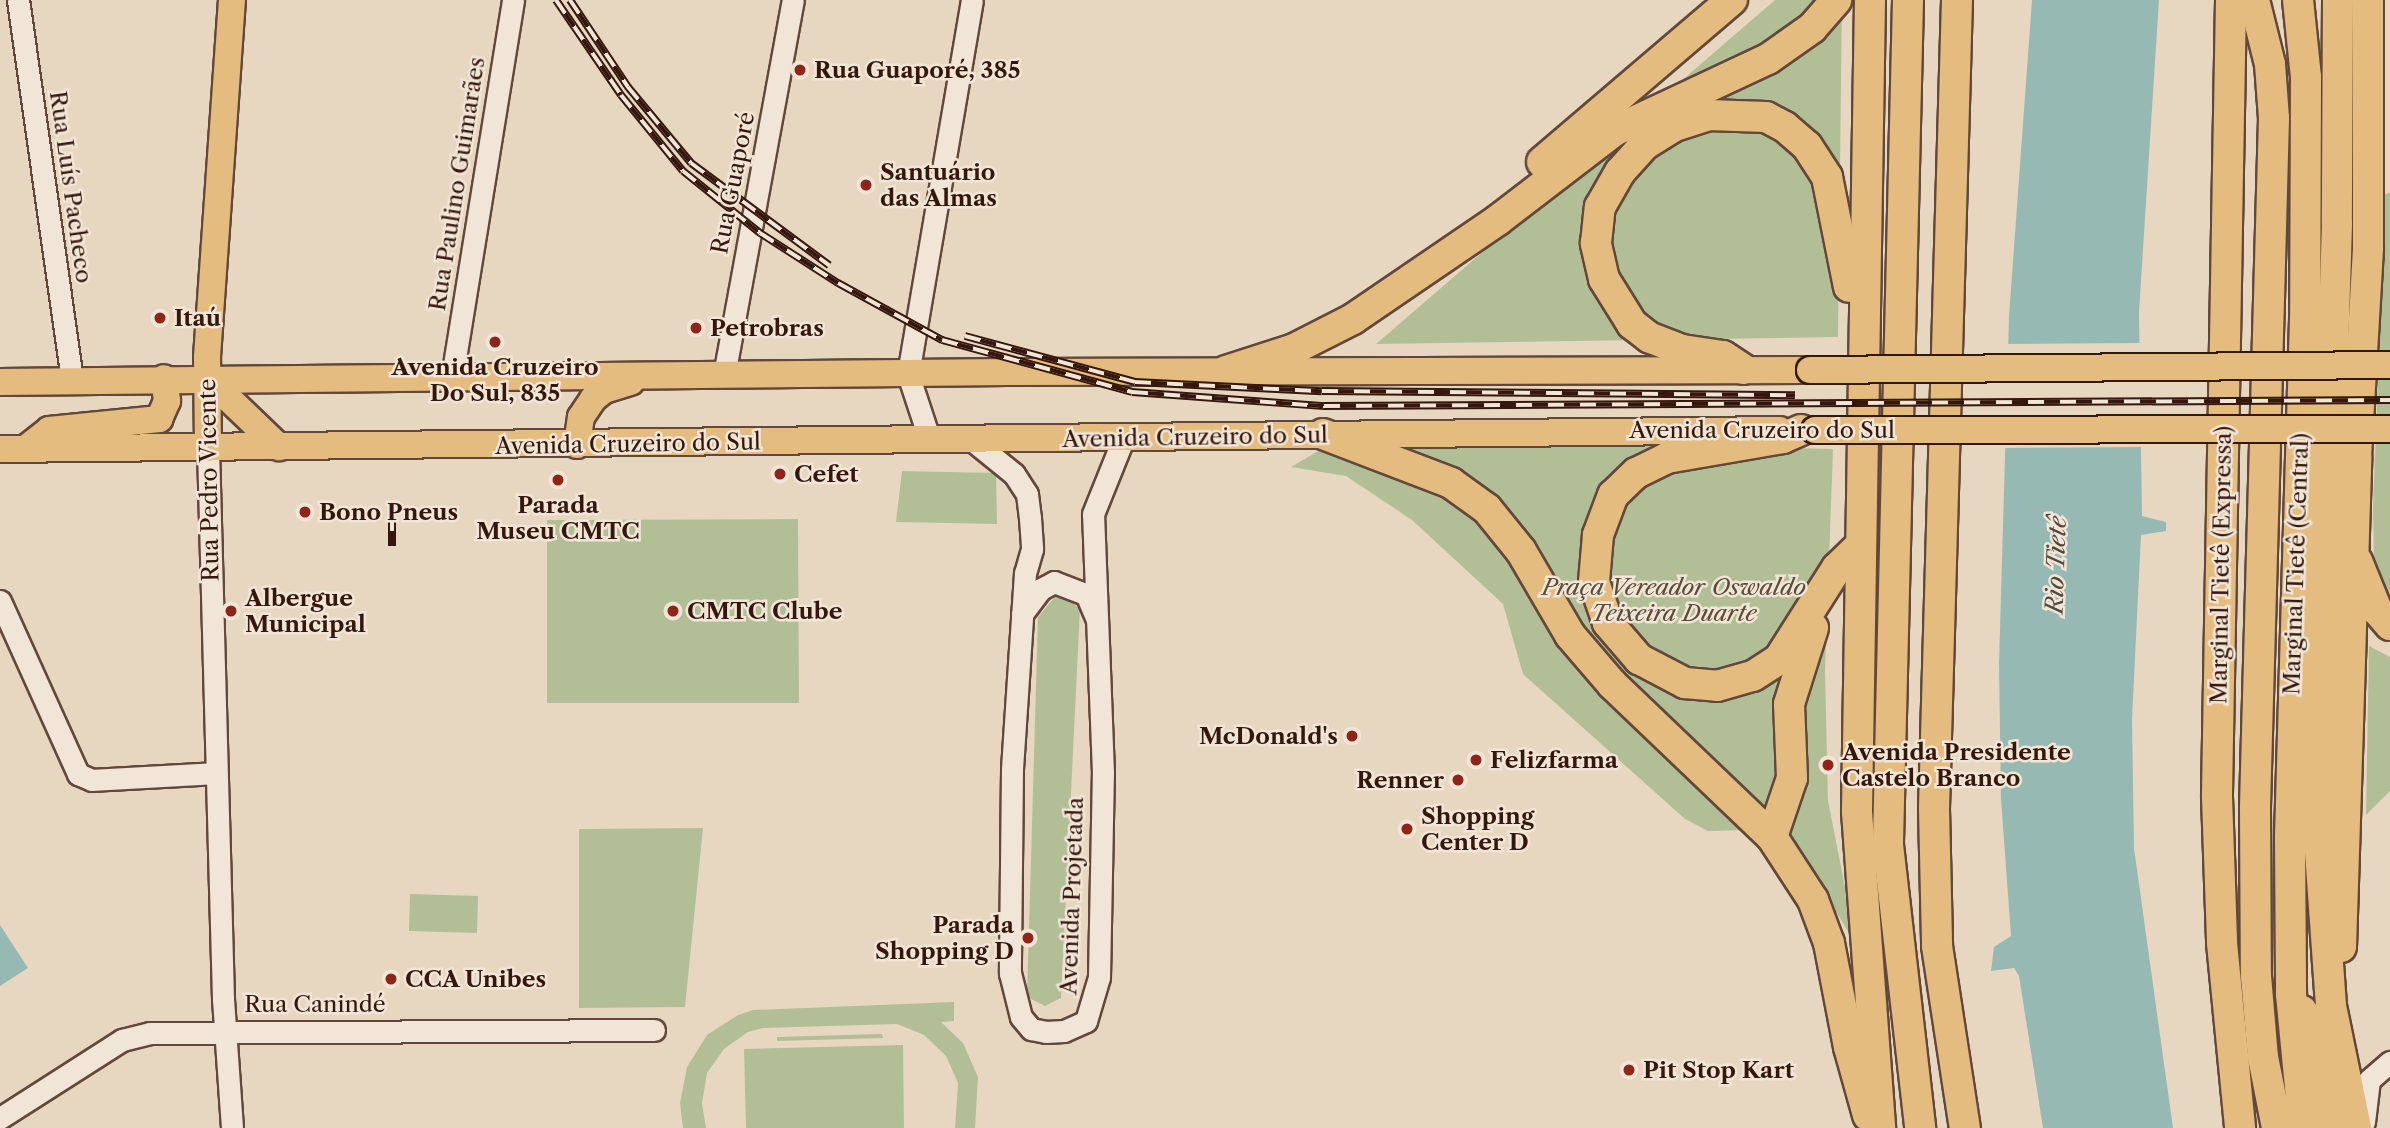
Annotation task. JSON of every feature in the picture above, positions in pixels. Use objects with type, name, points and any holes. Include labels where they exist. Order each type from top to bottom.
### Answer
[{"type":"highway","points":[[1433,261],[1557,149],[1732,0]]},
{"type":"highway","points":[[1226,371],[1294,349],[1333,330],[1498,220],[1630,122],[1768,59],[1812,28],[1836,0]]},
{"type":"highway","points":[[1870,0],[1858,547],[1857,812],[1881,1128]]},
{"type":"highway","points":[[1908,0],[1888,845],[1920,1128]]},
{"type":"highway","points":[[1939,0],[1940,173],[1952,226]]},
{"type":"highway","points":[[1957,0],[1947,455],[1936,675],[1937,946],[1965,1128]]},
{"type":"highway","name":"Marginal Tietê (Expressa)","points":[[2231,0],[2217,797],[2222,943],[2240,1128]]},
{"type":"highway","points":[[2254,0],[2270,64],[2274,118],[2254,872],[2263,1057],[2277,1128]]},
{"type":"highway","name":"Marginal Tietê (Central)","points":[[2298,0],[2306,77],[2305,319],[2292,747],[2291,994],[2304,1128]]},
{"type":"highway","points":[[2338,0],[2337,224],[2318,824],[2331,1006],[2356,1128]]},
{"type":"highway","points":[[2331,1006],[2340,970],[2353,547],[2368,247],[2368,1]]},
{"type":"highway","points":[[2368,1],[2382,35],[2390,109]]},
{"type":"highway","points":[[1743,369],[1723,356],[1682,350],[1650,338],[1632,324],[1604,279],[1596,243],[1600,207],[1620,172],[1644,145],[1675,126],[1708,115],[1766,117],[1807,146],[1827,177],[1853,310],[1862,322]]},
{"type":"highway","points":[[1808,430],[1783,439],[1667,458],[1636,473],[1613,495],[1598,535],[1594,582],[1608,623],[1639,659],[1685,683],[1717,687],[1753,676],[1779,659],[1837,568],[1858,547]]},
{"type":"highway","points":[[1323,434],[1451,483],[1487,509],[1521,551],[1570,635],[1612,684],[1772,837],[1813,900],[1829,943],[1858,1089],[1873,1128]]},
{"type":"highway","points":[[2353,547],[2365,586],[2390,625]]},
{"type":"highway","points":[[1772,837],[1792,778],[1789,704],[1818,616],[1819,597]]},
{"type":"highway","points":[[2263,1057],[2274,978],[2277,776],[2292,747]]},
{"type":"highway","points":[[2291,994],[2309,1023],[2333,1128]]},
{"type":"main road","name":"Rua Pedro Vicente","points":[[208,448],[207,378],[232,0]]},
{"type":"main road","points":[[0,382],[164,378],[2390,365]]},
{"type":"main road","points":[[576,445],[581,417],[593,399],[611,387],[646,376]]},
{"type":"main road","points":[[12,449],[49,430],[159,419],[167,401],[164,378]]},
{"type":"main road","points":[[207,378],[279,447]]},
{"type":"main road","name":"Avenida Cruzeiro do Sul","points":[[12,449],[930,441],[1323,434],[2390,429]]},
{"type":"street","name":"Rua Luís Pacheco","points":[[18,0],[72,381]]},
{"type":"street","name":"Rua Paulino Guimarães","points":[[453,377],[513,0]]},
{"type":"street","name":"Rua Guaporé","points":[[724,375],[793,0]]},
{"type":"street","points":[[930,441],[908,374],[972,0]]},
{"type":"street","name":"Avenida Projetada","points":[[972,440],[1014,474],[1027,494],[1032,549],[1022,614],[1012,770],[1010,973],[1021,1017],[1031,1029],[1046,1032],[1064,1031],[1086,1021],[1099,977],[1103,773],[1096,620],[1099,579],[1093,514],[1124,437]]},
{"type":"street","name":"Rua Pedro Vicente","points":[[208,448],[224,1030],[232,1128]]},
{"type":"street","points":[[1022,614],[1041,589],[1054,582],[1068,583],[1086,594],[1096,620]]},
{"type":"street","points":[[0,601],[78,774],[92,780],[216,773]]},
{"type":"street","name":"Rua Canindé","points":[[0,1118],[135,1035],[224,1030],[654,1030]]},
{"type":"street","points":[[2365,1128],[2365,1089],[2377,1070],[2390,1062]]},
{"type":"green space","points":[[1775,0],[1842,0],[1838,337],[1376,344]]},
{"type":"green space","points":[[2390,193],[2390,600],[2374,560],[2373,508],[2385,194]]},
{"type":"green space","name":"Praça Vereador Oswaldo Teixeira Duarte","points":[[1644,445],[1833,449],[1825,671],[1828,801],[1845,887],[1849,933],[1786,829],[1708,831],[1685,819],[1523,674],[1503,604],[1412,520],[1346,476],[1291,467],[1325,447]]},
{"type":"green space","points":[[902,471],[996,473],[997,524],[896,522]]},
{"type":"green space","name":"CMTC Clube","points":[[798,519],[799,703],[547,703],[547,520]]},
{"type":"green space","points":[[1059,592],[1080,609],[1061,998],[1045,1006],[1027,997],[1038,617]]},
{"type":"green space","points":[[2369,646],[2390,657],[2390,791],[2366,815]]},
{"type":"green space","points":[[703,828],[685,1007],[579,1008],[579,829]]},
{"type":"green space","points":[[410,894],[478,896],[477,933],[409,931]]},
{"type":"green space","points":[[954,1002],[954,1021],[941,1022],[963,1043],[978,1077],[975,1128],[955,1128],[958,1083],[946,1056],[924,1035],[897,1024],[763,1028],[748,1032],[724,1049],[707,1073],[702,1103],[706,1128],[683,1128],[680,1103],[687,1067],[707,1035],[738,1015],[753,1010]]},
{"type":"green space","points":[[882,1034],[883,1038],[777,1041],[777,1037]]},
{"type":"green space","points":[[903,1045],[904,1128],[746,1128],[744,1049]]},
{"type":"water","name":"Rio Tietê","points":[[2032,0],[2159,0],[2139,312],[2142,516],[2166,522],[2166,531],[2141,535],[2132,719],[2134,848],[2173,1128],[2043,1128],[2019,976],[2014,968],[1991,971],[1994,947],[2011,936],[2001,799],[1999,665],[2009,316]]},
{"type":"water","points":[[0,925],[28,968],[0,986]]},
{"type":"pier","points":[[2143,343],[2146,447],[2002,448],[2005,344]]},
{"type":"railway","points":[[556,0],[621,95],[683,171],[760,233],[838,283],[942,340],[1132,392],[1324,406],[2390,400]]},
{"type":"railway","points":[[570,0],[628,87],[691,163],[829,265]]},
{"type":"railway","points":[[965,336],[1135,382],[1322,391],[1795,395]]},
{"type":"railway","points":[[392,515],[392,546]]},
{"type":"place","name":"Rua Guaporé, 385","points":[[800,70]]},
{"type":"place","name":"Santuário das Almas","points":[[866,185]]},
{"type":"place","name":"Itaú","points":[[160,318]]},
{"type":"place","name":"Petrobras","points":[[696,328]]},
{"type":"place","name":"Avenida Cruzeiro Do Sul, 835","points":[[495,342]]},
{"type":"place","name":"Cefet","points":[[780,474]]},
{"type":"place","name":"Parada Museu CMTC","points":[[558,480]]},
{"type":"place","name":"Bono Pneus","points":[[305,512]]},
{"type":"place","name":"Albergue Municipal","points":[[231,611]]},
{"type":"place","name":"CMTC Clube","points":[[673,611]]},
{"type":"place","name":"McDonald's","points":[[1352,736]]},
{"type":"place","name":"Felizfarma","points":[[1476,760]]},
{"type":"place","name":"Avenida Presidente Castelo Branco","points":[[1828,765]]},
{"type":"place","name":"Renner","points":[[1458,780]]},
{"type":"place","name":"Shopping Center D","points":[[1407,829]]},
{"type":"place","name":"Parada Shopping D","points":[[1028,938]]},
{"type":"place","name":"CCA Unibes","points":[[391,979]]},
{"type":"place","name":"Pit Stop Kart","points":[[1629,1070]]}]
